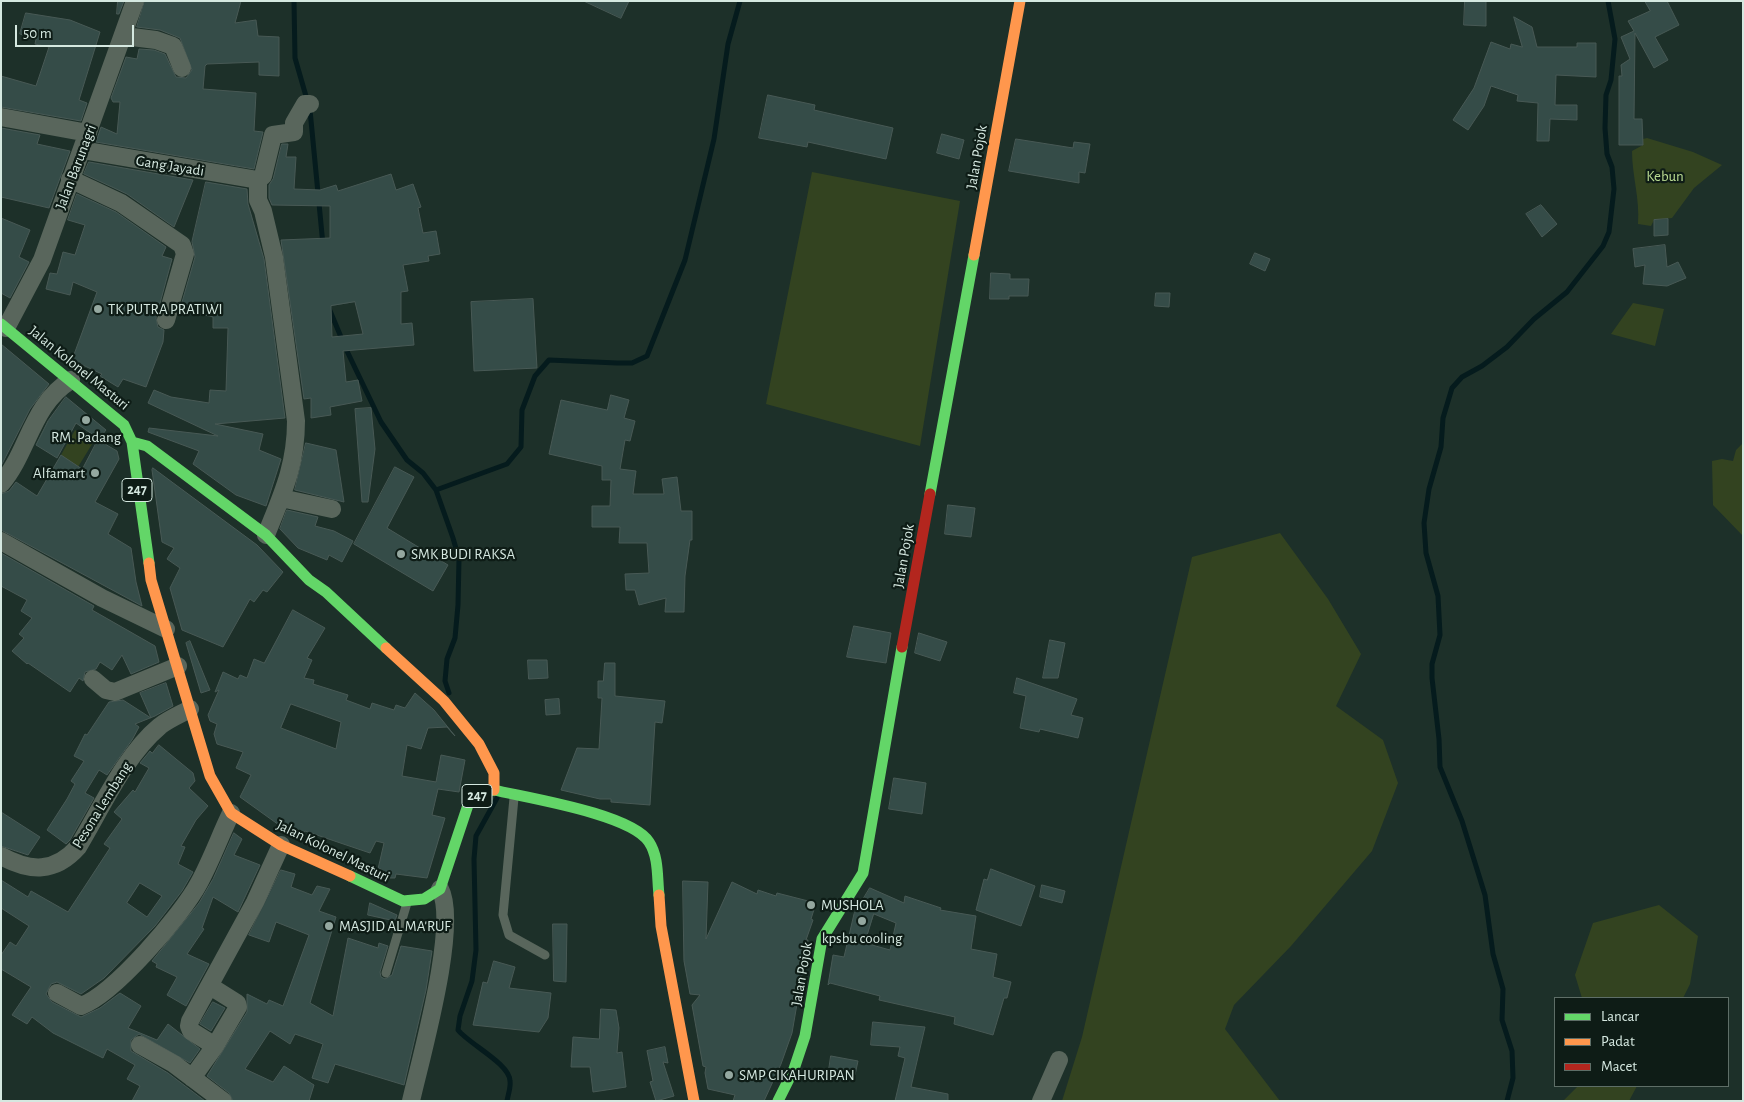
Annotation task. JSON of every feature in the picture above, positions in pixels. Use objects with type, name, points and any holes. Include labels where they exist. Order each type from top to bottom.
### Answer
[{"type":"street","name":"Jalan Barunagri","points":[[4,326],[42,260],[135,1]]},
{"type":"street","name":"Jalan Pojok","points":[[778,1101],[794,1069],[805,1036],[822,939],[863,873],[869,848],[900,662],[1020,1]]},
{"type":"street","points":[[124,36],[156,40],[173,46],[182,68]]},
{"type":"street","points":[[266,535],[292,470],[296,441],[296,421],[274,257],[263,211],[258,200],[258,180],[263,176],[273,135],[294,132],[294,123],[305,104],[310,104]]},
{"type":"street","points":[[1,118],[88,133]]},
{"type":"street","name":"Gang Jayadi","points":[[82,150],[258,180]]},
{"type":"street","points":[[70,179],[121,203],[182,245],[185,254],[166,320]]},
{"type":"street","name":"Jalan Kolonel Masturi","points":[[4,326],[124,424],[132,442],[151,580],[210,776],[231,813],[281,845],[402,901],[407,900]]},
{"type":"street","points":[[1,484],[9,474],[25,438],[57,388],[71,380]]},
{"type":"street","points":[[132,442],[147,446],[266,535],[309,580],[326,592],[444,701],[479,744],[494,772],[494,790]]},
{"type":"street","points":[[281,498],[332,509]]},
{"type":"street","points":[[4,549],[166,628]]},
{"type":"street","points":[[93,679],[106,690],[115,692],[178,666]]},
{"type":"street","name":"Pesona Lembang","points":[[1,856],[20,866],[36,868],[48,866],[68,857],[78,846],[133,755],[145,740],[162,725],[190,709]]},
{"type":"street","name":"247","points":[[440,889],[468,805],[481,793],[494,790],[614,819],[643,836],[650,843],[656,859],[661,926],[694,1101]]},
{"type":"street","points":[[57,993],[81,1006],[92,1002],[123,978],[186,903],[199,884],[231,813]]},
{"type":"street","points":[[215,1046],[191,1031],[189,1026],[255,902],[281,845]]},
{"type":"street","points":[[407,900],[424,899],[440,889],[445,897],[444,940],[411,1101]]},
{"type":"street","points":[[192,1078],[215,1046],[238,1007],[237,1003],[210,986]]},
{"type":"street","points":[[140,1045],[174,1064],[222,1101]]},
{"type":"street","points":[[1041,1101],[1059,1060]]},
{"type":"lane","points":[[514,794],[503,915],[509,935],[545,956]]},
{"type":"lane","points":[[386,973],[407,900]]},
{"type":"green space","name":"Kebun","points":[[1647,138],[1693,152],[1722,165],[1694,188],[1672,218],[1654,220],[1651,226],[1638,224],[1638,205],[1632,160],[1632,151],[1643,145],[1643,139]]},
{"type":"green space","points":[[812,172],[960,201],[920,446],[766,404]]},
{"type":"green space","points":[[1633,303],[1664,309],[1655,346],[1611,334]]},
{"type":"green space","points":[[75,430],[94,441],[78,467],[61,455]]},
{"type":"green space","points":[[1743,443],[1743,536],[1713,505],[1712,461],[1722,459],[1733,461],[1736,450]]},
{"type":"green space","points":[[1280,533],[1328,599],[1361,654],[1336,706],[1383,740],[1398,783],[1372,851],[1291,946],[1234,1005],[1225,1029],[1280,1101],[1062,1101],[1082,1037],[1192,557]]},
{"type":"green space","points":[[1659,905],[1698,936],[1690,984],[1684,997],[1582,997],[1575,975],[1593,923]]},
{"type":"green space","points":[[1577,1087],[1636,1087],[1629,1101],[1563,1101]]},
{"type":"building","points":[[118,1],[124,1],[119,14],[117,14]]},
{"type":"building","points":[[145,1],[241,1],[235,23],[256,20],[258,36],[279,37],[279,76],[259,75],[259,62],[207,64],[205,66],[203,89],[256,93],[254,131],[263,132],[254,169],[96,142],[101,127],[117,134],[120,102],[113,102],[111,98],[126,57],[137,59],[139,49],[154,50],[165,54],[176,77],[186,78],[192,70],[180,38],[160,30],[137,27]]},
{"type":"building","points":[[584,1],[629,1],[621,18]]},
{"type":"building","points":[[1465,1],[1486,1],[1486,26],[1464,25]]},
{"type":"building","points":[[1645,1],[1667,1],[1679,25],[1655,37],[1668,60],[1654,68],[1635,33],[1634,119],[1642,119],[1643,145],[1619,145],[1619,76],[1622,76],[1621,65],[1630,59],[1621,37],[1634,31],[1628,21],[1650,11]]},
{"type":"building","points":[[26,13],[70,20],[100,32],[79,100],[87,103],[81,121],[1,107],[1,76],[36,86],[49,47],[35,44],[36,39],[20,34]]},
{"type":"building","points":[[1514,17],[1532,27],[1537,47],[1577,47],[1577,43],[1596,43],[1596,77],[1556,75],[1555,105],[1577,105],[1577,120],[1550,119],[1549,141],[1537,141],[1538,103],[1517,101],[1518,95],[1491,86],[1484,106],[1468,130],[1453,120],[1474,88],[1491,42],[1510,49],[1511,44],[1522,47]]},
{"type":"building","points":[[768,95],[815,105],[814,110],[893,128],[886,159],[808,142],[807,147],[759,138]]},
{"type":"building","points":[[1,128],[40,135],[37,144],[70,151],[49,208],[1,197]]},
{"type":"building","points":[[942,134],[964,140],[959,159],[937,153]]},
{"type":"building","points":[[1016,139],[1073,148],[1074,142],[1090,144],[1085,173],[1079,172],[1079,183],[1009,171]]},
{"type":"building","points":[[282,144],[288,144],[286,157],[296,157],[294,189],[320,190],[336,185],[338,191],[391,174],[396,190],[413,184],[421,207],[418,208],[423,233],[436,231],[440,254],[428,256],[429,261],[403,265],[408,291],[401,292],[401,324],[412,323],[414,345],[343,351],[346,382],[358,380],[362,401],[330,407],[331,415],[311,418],[311,398],[304,399],[281,240],[330,238],[330,206],[272,205],[269,198],[269,185],[273,179]],"holes":[[[355,302],[363,334],[332,337],[331,306]]]},
{"type":"building","points":[[89,162],[193,180],[174,227],[127,194],[84,174]]},
{"type":"building","points":[[206,182],[247,189],[248,204],[264,259],[285,418],[215,424],[263,434],[259,450],[281,459],[266,506],[236,495],[193,464],[199,451],[148,432],[149,428],[218,436],[148,403],[154,390],[171,397],[209,403],[210,390],[226,391],[228,328],[213,328],[213,317],[180,309],[195,257],[192,242]]},
{"type":"building","points":[[77,194],[116,212],[166,247],[162,256],[172,259],[156,318],[158,327],[164,330],[163,342],[146,387],[123,379],[118,387],[100,376],[102,374],[72,360],[97,292],[73,282],[70,295],[46,289],[50,273],[57,274],[63,252],[75,255],[85,225],[68,220]]},
{"type":"building","points":[[1541,205],[1557,224],[1542,237],[1526,214]]},
{"type":"building","points":[[1,218],[30,230],[19,257],[29,262],[10,298],[1,293]]},
{"type":"building","points":[[1668,219],[1668,235],[1654,236],[1654,220]]},
{"type":"building","points":[[1665,245],[1667,267],[1678,262],[1686,278],[1667,286],[1643,284],[1645,265],[1635,267],[1633,249]]},
{"type":"building","points":[[1255,253],[1270,259],[1265,271],[1250,264]]},
{"type":"building","points":[[991,273],[1010,274],[1010,279],[1029,279],[1028,296],[990,299]]},
{"type":"building","points":[[1156,293],[1170,293],[1169,307],[1155,306]]},
{"type":"building","points":[[533,299],[537,368],[474,371],[471,302]]},
{"type":"building","points":[[1,344],[49,384],[30,409],[1,466]]},
{"type":"building","points":[[611,395],[629,400],[624,418],[635,421],[630,441],[625,440],[620,469],[636,471],[633,494],[664,494],[662,479],[677,477],[681,511],[692,511],[692,540],[690,540],[685,576],[684,612],[665,612],[666,598],[639,605],[635,590],[626,590],[625,574],[649,573],[647,543],[619,543],[620,527],[592,527],[592,506],[610,506],[611,480],[602,480],[602,466],[549,454],[561,400],[607,410]]},
{"type":"building","points":[[66,397],[106,430],[99,439],[76,423],[57,458],[36,445],[48,421]]},
{"type":"building","points":[[371,408],[375,449],[368,502],[362,502],[355,409]]},
{"type":"building","points":[[98,440],[117,451],[119,459],[95,502],[118,514],[108,534],[131,548],[142,606],[1,530],[1,494],[9,491],[16,482],[37,496],[61,455],[82,469]]},
{"type":"building","points":[[306,443],[336,450],[344,502],[295,490]]},
{"type":"building","name":"SMK BUDI RAKSA","points":[[395,467],[414,477],[387,528],[448,565],[433,591],[354,544]]},
{"type":"building","points":[[153,468],[257,545],[283,572],[267,592],[263,590],[254,602],[250,599],[223,647],[182,630],[170,588],[180,568],[167,559],[174,548],[162,542]]},
{"type":"building","points":[[948,505],[975,508],[971,537],[945,534]]},
{"type":"building","points":[[287,510],[318,517],[315,526],[334,531],[353,541],[342,562],[329,555],[327,560],[298,548],[280,529]]},
{"type":"building","points":[[1,553],[94,606],[92,610],[155,646],[159,662],[131,674],[122,655],[112,670],[100,662],[96,669],[85,672],[83,681],[79,678],[70,692],[27,664],[12,651],[24,638],[19,634],[32,618],[21,611],[27,600],[1,586]]},
{"type":"building","points":[[293,610],[325,628],[307,658],[312,660],[304,678],[314,680],[313,684],[348,695],[346,700],[370,709],[372,703],[394,710],[396,705],[405,708],[415,693],[434,710],[455,736],[447,727],[428,728],[421,749],[407,745],[402,776],[436,782],[441,755],[465,760],[459,792],[438,789],[432,815],[445,818],[427,878],[396,874],[395,878],[390,878],[381,874],[381,869],[378,869],[384,843],[376,841],[370,853],[305,831],[302,836],[279,825],[240,797],[251,775],[236,768],[243,752],[217,744],[214,734],[217,724],[210,721],[208,715],[219,690],[215,692],[223,672],[238,679],[240,675],[247,678],[254,659],[264,663]],"holes":[[[291,704],[341,722],[336,749],[281,728]]]},
{"type":"building","points":[[854,626],[891,633],[886,663],[847,657]]},
{"type":"building","points":[[919,633],[947,642],[940,661],[915,653]]},
{"type":"building","points":[[1050,640],[1065,643],[1058,678],[1043,678]]},
{"type":"building","points":[[190,641],[210,690],[201,693],[186,643]]},
{"type":"building","points":[[528,660],[547,660],[548,678],[529,679]]},
{"type":"building","points":[[605,663],[615,663],[615,696],[665,701],[662,723],[655,722],[650,805],[611,802],[611,799],[600,799],[561,790],[577,748],[599,749],[602,698],[598,698],[598,681],[603,681]]},
{"type":"building","points":[[1017,678],[1077,699],[1071,715],[1083,718],[1078,738],[1040,729],[1039,732],[1020,728],[1026,696],[1014,693]]},
{"type":"building","points":[[166,683],[173,706],[151,718],[140,693]]},
{"type":"building","points":[[559,699],[560,714],[546,715],[545,700]]},
{"type":"building","points":[[123,700],[151,718],[135,724],[139,727],[132,740],[107,775],[99,770],[85,793],[94,798],[70,840],[66,844],[47,830],[67,799],[75,784],[71,781],[84,761],[74,756],[85,734],[87,735],[109,702]]},
{"type":"building","points":[[159,745],[193,773],[195,781],[189,788],[208,806],[196,820],[181,846],[185,847],[178,864],[193,872],[182,891],[155,926],[104,978],[81,994],[57,982],[51,984],[46,994],[52,1002],[81,1017],[100,1008],[120,993],[141,1006],[128,1028],[157,1040],[168,1024],[200,1049],[190,1063],[139,1034],[131,1040],[131,1051],[168,1073],[205,1101],[132,1101],[140,1086],[127,1079],[135,1065],[107,1049],[103,1058],[53,1033],[32,1017],[27,1024],[12,1015],[31,987],[1,969],[1,955],[10,942],[16,946],[29,926],[1,908],[1,880],[28,897],[31,891],[68,912],[110,848],[104,844],[122,819],[114,812],[133,790],[135,792],[149,768],[140,763],[150,751],[152,753]],"holes":[[[140,883],[162,896],[147,917],[127,903]]]},
{"type":"building","points":[[894,778],[926,783],[922,814],[889,809]]},
{"type":"building","points":[[1,812],[40,837],[28,855],[1,846]]},
{"type":"building","points":[[234,833],[242,839],[234,855],[260,865],[238,912],[213,897],[202,928],[204,929],[187,954],[209,964],[186,1006],[167,995],[177,977],[156,967],[157,964],[152,961],[199,903],[213,879]]},
{"type":"building","points":[[991,869],[1035,886],[1021,926],[976,910],[984,879],[987,880]]},
{"type":"building","points":[[281,870],[295,874],[291,887],[312,895],[317,886],[330,889],[319,911],[336,917],[310,1003],[333,1016],[348,938],[378,948],[379,943],[388,946],[380,972],[381,977],[385,979],[392,975],[401,946],[432,951],[426,990],[404,1085],[335,1064],[328,1083],[312,1078],[323,1044],[295,1034],[290,1044],[270,1031],[245,1069],[273,1082],[284,1066],[314,1085],[309,1101],[233,1101],[229,1093],[207,1076],[247,1012],[247,994],[267,1004],[269,1000],[283,1006],[309,935],[276,922],[269,942],[249,935]]},
{"type":"building","points":[[683,881],[708,882],[706,939],[732,882],[757,894],[758,890],[776,896],[777,893],[816,903],[811,919],[813,920],[806,940],[808,940],[792,1033],[781,1064],[764,1101],[733,1101],[735,1095],[708,1089],[705,1073],[706,1067],[703,1066],[692,1005],[700,995],[690,994],[684,961]]},
{"type":"building","points":[[1042,885],[1065,891],[1062,903],[1040,897]]},
{"type":"building","points":[[870,888],[904,903],[905,896],[941,908],[940,910],[976,916],[971,949],[997,954],[993,977],[1011,982],[993,1035],[954,1024],[955,1017],[879,1000],[880,996],[830,983],[828,985],[833,955],[844,957],[854,914]],"holes":[[[874,914],[896,923],[890,950],[865,943]]]},
{"type":"building","points":[[370,903],[397,915],[395,921],[368,915]]},
{"type":"building","points":[[553,924],[567,924],[566,982],[554,981]]},
{"type":"building","points":[[494,961],[515,967],[509,988],[551,993],[548,1018],[539,1032],[473,1025],[483,982],[487,983]]},
{"type":"building","points":[[213,1002],[225,1008],[211,1031],[200,1024]]},
{"type":"building","points":[[601,1009],[616,1010],[619,1028],[617,1053],[622,1052],[626,1087],[593,1092],[590,1067],[571,1067],[573,1037],[599,1039]]},
{"type":"building","points":[[873,1022],[925,1027],[911,1087],[948,1094],[948,1101],[895,1101],[905,1058],[898,1056],[900,1047],[871,1045]]},
{"type":"building","points":[[665,1047],[668,1063],[663,1062],[674,1096],[656,1101],[650,1082],[653,1081],[647,1051]]},
{"type":"building","points":[[831,1056],[858,1061],[855,1075],[829,1070]]},
{"type":"waterway","points":[[294,1],[295,58],[310,110],[323,245]]},
{"type":"waterway","points":[[436,490],[507,464],[521,447],[522,410],[535,376],[549,360],[632,363],[647,356],[685,260],[714,139],[728,44],[740,1]]},
{"type":"waterway","points":[[1507,1101],[1513,1078],[1512,1051],[1502,1020],[1503,989],[1493,954],[1485,895],[1462,821],[1440,767],[1439,739],[1432,678],[1432,664],[1440,635],[1438,596],[1426,553],[1424,523],[1429,489],[1441,447],[1443,418],[1452,388],[1462,377],[1482,366],[1507,347],[1534,319],[1567,292],[1603,246],[1609,232],[1614,189],[1612,167],[1607,154],[1605,128],[1606,95],[1611,80],[1615,39],[1608,1]]},
{"type":"waterway","points":[[328,306],[381,422],[407,460],[423,473],[436,490],[453,538],[459,559],[458,605],[455,638],[447,659],[445,681],[449,693]]},
{"type":"waterway","points":[[497,798],[476,836],[474,859],[476,950],[472,981],[460,1016],[458,1030],[496,1061],[508,1075],[510,1086],[507,1101]]},
{"type":"traffic: fast","points":[[930,494],[974,255]]},
{"type":"traffic: fast","points":[[1,324],[124,425],[132,442],[149,563]]},
{"type":"traffic: fast","points":[[132,442],[147,446],[266,535],[309,580],[326,592],[386,648]]},
{"type":"traffic: fast","points":[[778,1101],[794,1069],[805,1036],[822,939],[863,873],[902,647]]},
{"type":"traffic: fast","points":[[350,876],[403,901],[424,899],[440,889],[468,805],[481,793],[494,790],[601,815],[639,832],[649,842],[654,854],[659,895]]},
{"type":"traffic: slow","points":[[974,255],[1020,1]]},
{"type":"traffic: slow","points":[[149,563],[151,580],[210,776],[231,813],[281,845],[350,876]]},
{"type":"traffic: slow","points":[[386,648],[444,701],[479,744],[494,773],[494,790]]},
{"type":"traffic: slow","points":[[659,895],[661,926],[694,1101]]},
{"type":"traffic: jam","points":[[902,647],[930,494]]},
{"type":"place","name":"TK PUTRA PRATIWI","points":[[98,309]]},
{"type":"place","name":"RM. Padang","points":[[86,420]]},
{"type":"place","name":"Alfamart","points":[[95,473]]},
{"type":"place","name":"SMK BUDI RAKSA","points":[[401,554]]},
{"type":"place","name":"MUSHOLA","points":[[811,905]]},
{"type":"place","name":"kpsbu cooling","points":[[862,921]]},
{"type":"place","name":"MASJID AL MA'RUF","points":[[329,926]]},
{"type":"place","name":"SMP CIKAHURIPAN","points":[[729,1075]]}]
